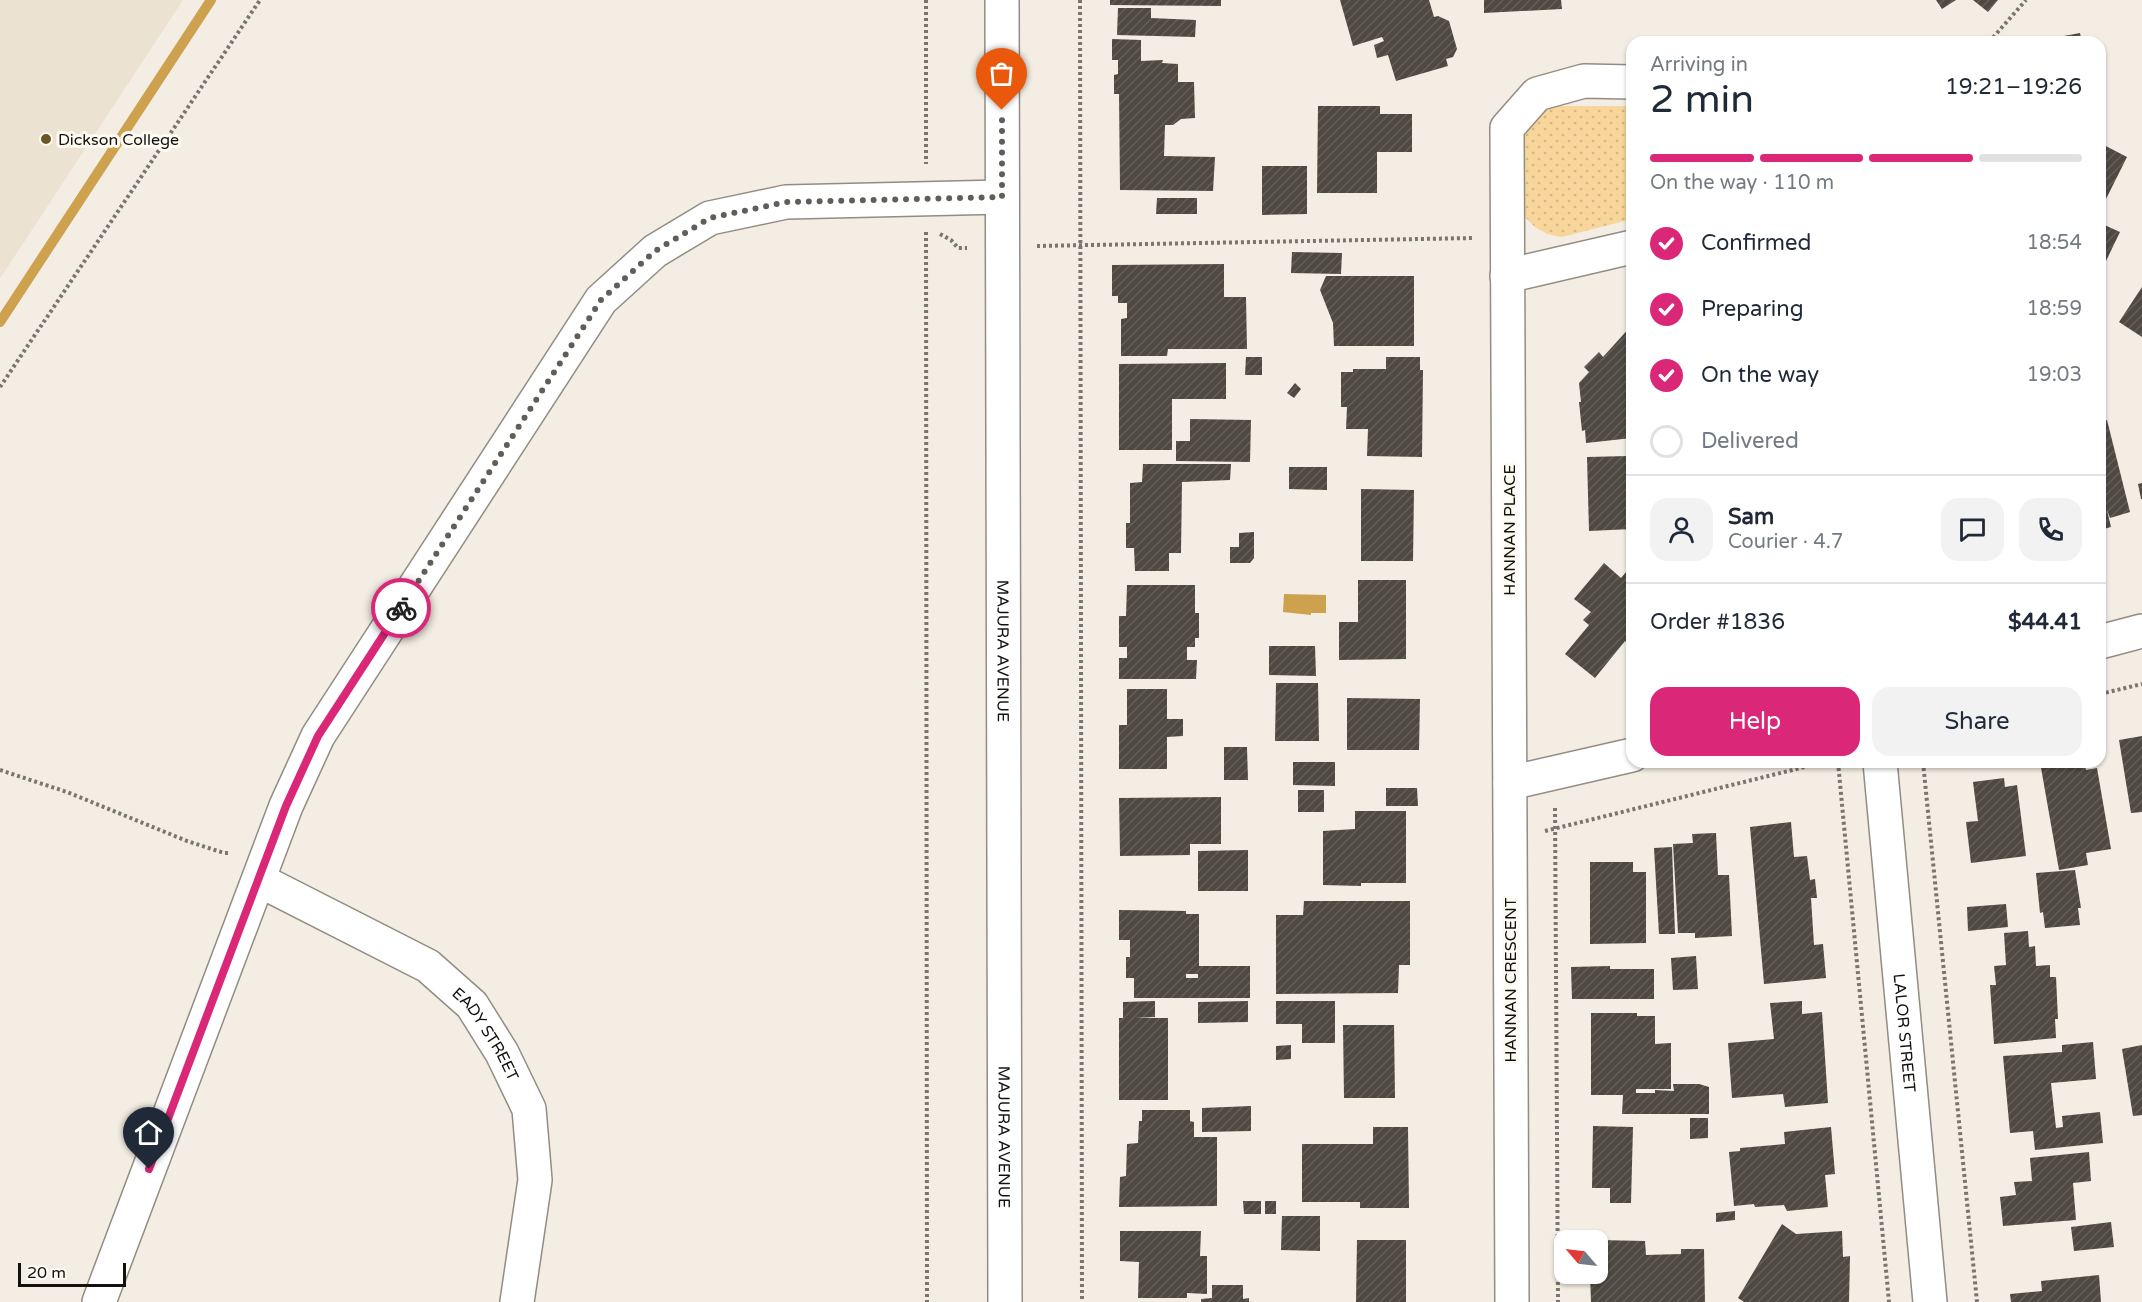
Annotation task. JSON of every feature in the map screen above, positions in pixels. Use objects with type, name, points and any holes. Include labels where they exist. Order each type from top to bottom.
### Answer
[{"type":"street","name":"MAJURA AVENUE","points":[[1002,0],[1005,1302]]},
{"type":"street","name":"HANNAN PLACE","points":[[1510,783],[1507,128],[1538,94],[1584,81],[1626,82]]},
{"type":"street","points":[[99,1302],[286,806],[318,736],[601,300],[655,251],[710,218],[786,202],[1002,197]]},
{"type":"street","points":[[1507,276],[1626,249]]},
{"type":"street","points":[[2106,640],[2142,631]]},
{"type":"street","points":[[1510,783],[1626,756]]},
{"type":"street","name":"LALOR STREET","points":[[1881,768],[1930,1302]]},
{"type":"street","name":"HANNAN CRESCENT","points":[[1510,783],[1512,1302]]},
{"type":"street","name":"EADY STREET","points":[[263,868],[428,966],[472,1005],[502,1053],[529,1109],[536,1180],[518,1302]]},
{"type":"path","points":[[0,387],[260,0]]},
{"type":"path","points":[[926,0],[927,1302]]},
{"type":"path","points":[[1080,0],[1082,1302]]},
{"type":"path","points":[[1994,36],[2026,0]]},
{"type":"path","points":[[915,234],[941,235],[958,248],[1508,237]]},
{"type":"path","points":[[2106,693],[2142,684]]},
{"type":"path","points":[[1510,840],[1801,768]]},
{"type":"path","points":[[1839,768],[1889,1302]]},
{"type":"path","points":[[1924,768],[1977,1302]]},
{"type":"path","points":[[0,770],[67,792],[187,841],[263,868]]},
{"type":"path","points":[[1554,804],[1558,1302]]},
{"type":"shaded area","name":"Dickson College","points":[[0,0],[183,0],[1,277],[0,277]]},
{"type":"shaded area","points":[[1557,106],[1626,106],[1626,221],[1562,237],[1547,234],[1525,217],[1520,205],[1522,136],[1542,109]]},
{"type":"shaded area","points":[[1284,594],[1326,595],[1326,613],[1311,613],[1311,615],[1283,612]]},
{"type":"building","points":[[1110,0],[1221,0],[1221,6],[1110,5]]},
{"type":"building","points":[[1340,0],[1429,0],[1434,17],[1438,16],[1449,21],[1457,49],[1453,57],[1446,59],[1448,66],[1396,81],[1388,55],[1377,58],[1374,45],[1384,41],[1382,37],[1353,46]]},
{"type":"building","points":[[1484,0],[1561,0],[1562,9],[1484,13]]},
{"type":"building","points":[[1936,0],[1956,0],[1942,9]]},
{"type":"building","points":[[1973,0],[1998,0],[1988,12]]},
{"type":"building","points":[[1118,8],[1151,8],[1151,18],[1196,20],[1195,37],[1117,35]]},
{"type":"building","points":[[2080,33],[2081,36],[2064,36]]},
{"type":"building","points":[[1112,39],[1141,40],[1141,61],[1163,60],[1162,63],[1178,64],[1178,82],[1194,82],[1195,118],[1181,119],[1173,125],[1165,125],[1164,156],[1215,157],[1213,191],[1120,190],[1119,94],[1114,94],[1114,75],[1118,74],[1118,60],[1112,60]]},
{"type":"building","points":[[1318,106],[1380,106],[1380,114],[1412,114],[1412,152],[1377,152],[1377,193],[1317,193]]},
{"type":"building","points":[[2106,146],[2127,157],[2106,199]]},
{"type":"building","points":[[1262,166],[1307,166],[1307,214],[1262,215]]},
{"type":"building","points":[[1157,198],[1197,198],[1197,214],[1156,214]]},
{"type":"building","points":[[2106,226],[2120,232],[2106,261]]},
{"type":"building","points":[[1292,252],[1342,253],[1341,274],[1291,273]]},
{"type":"building","points":[[1224,264],[1224,297],[1246,297],[1247,349],[1168,349],[1167,356],[1121,356],[1121,319],[1127,318],[1127,303],[1118,303],[1118,296],[1112,296],[1112,265]]},
{"type":"building","points":[[1326,276],[1414,276],[1414,346],[1334,346],[1333,323],[1320,290]]},
{"type":"building","points":[[2142,287],[2142,337],[2119,322]]},
{"type":"building","points":[[1626,332],[1626,439],[1586,443],[1585,430],[1582,431],[1579,383],[1589,372],[1584,367],[1599,352],[1603,357]]},
{"type":"building","points":[[1246,357],[1262,357],[1262,375],[1245,375]]},
{"type":"building","points":[[1386,357],[1420,357],[1420,370],[1423,370],[1422,457],[1367,456],[1368,429],[1346,429],[1347,407],[1341,407],[1341,372],[1353,372],[1353,369],[1386,369]]},
{"type":"building","points":[[1226,363],[1226,399],[1172,399],[1172,450],[1119,450],[1119,364]]},
{"type":"building","points":[[1295,383],[1301,389],[1294,398],[1287,393]]},
{"type":"building","points":[[1190,419],[1251,420],[1250,462],[1176,461],[1176,441],[1190,441]]},
{"type":"building","points":[[2106,420],[2130,512],[2110,518],[2107,510],[2111,527],[2106,528]]},
{"type":"building","points":[[1626,456],[1626,529],[1589,531],[1587,457]]},
{"type":"building","points":[[1143,464],[1231,464],[1230,480],[1182,482],[1181,553],[1169,553],[1169,571],[1135,571],[1134,548],[1126,548],[1126,523],[1130,523],[1130,483],[1142,482]]},
{"type":"building","points":[[1289,467],[1327,467],[1327,490],[1289,489]]},
{"type":"building","points":[[2142,483],[2142,499],[2141,499],[2138,484]]},
{"type":"building","points":[[1361,489],[1414,490],[1413,561],[1361,561]]},
{"type":"building","points":[[1254,532],[1254,558],[1250,563],[1230,563],[1230,547],[1239,547],[1239,533]]},
{"type":"building","points":[[1604,563],[1621,578],[1626,572],[1626,642],[1595,678],[1565,654],[1589,625],[1583,620],[1591,612],[1574,599]]},
{"type":"building","points":[[1358,580],[1406,580],[1406,659],[1339,660],[1339,622],[1358,622]]},
{"type":"building","points":[[1127,585],[1195,585],[1195,613],[1199,613],[1199,638],[1195,638],[1195,647],[1187,647],[1187,660],[1197,660],[1196,679],[1119,679],[1119,658],[1127,658],[1127,647],[1119,647],[1119,616],[1126,616]]},
{"type":"building","points":[[1269,646],[1315,646],[1316,676],[1269,675]]},
{"type":"building","points":[[1276,683],[1318,683],[1319,741],[1275,741]]},
{"type":"building","points":[[1127,689],[1167,689],[1167,719],[1183,719],[1183,736],[1167,737],[1167,769],[1119,769],[1119,725],[1127,725]]},
{"type":"building","points":[[1347,698],[1420,699],[1419,750],[1347,750]]},
{"type":"building","points":[[2142,736],[2142,812],[2131,813],[2119,740]]},
{"type":"building","points":[[1224,747],[1247,747],[1248,780],[1224,780]]},
{"type":"building","points":[[1293,762],[1335,762],[1335,786],[1293,785]]},
{"type":"building","points":[[2041,768],[2086,768],[2086,770],[2097,768],[2111,849],[2086,853],[2088,865],[2059,870]]},
{"type":"building","points":[[2004,778],[2005,787],[2017,785],[2026,856],[1971,863],[1966,822],[1978,821],[1973,782]]},
{"type":"building","points":[[1386,788],[1417,788],[1418,806],[1386,806]]},
{"type":"building","points":[[1298,790],[1324,790],[1324,812],[1298,812]]},
{"type":"building","points":[[1221,797],[1221,844],[1190,844],[1190,855],[1120,856],[1119,798]]},
{"type":"building","points":[[1355,811],[1406,811],[1406,883],[1361,883],[1361,886],[1323,885],[1323,831],[1355,829]]},
{"type":"building","points":[[1791,822],[1794,857],[1807,856],[1810,880],[1815,879],[1817,898],[1811,898],[1814,945],[1823,944],[1826,978],[1764,984],[1750,827]]},
{"type":"building","points":[[1716,833],[1718,875],[1729,875],[1732,936],[1695,938],[1695,933],[1678,933],[1673,844],[1693,843],[1692,834]]},
{"type":"building","points":[[1672,847],[1675,934],[1659,934],[1654,848]]},
{"type":"building","points":[[1248,850],[1248,891],[1198,891],[1198,851]]},
{"type":"building","points":[[1590,862],[1633,862],[1633,872],[1646,872],[1646,943],[1590,944]]},
{"type":"building","points":[[2075,870],[2081,908],[2078,908],[2080,925],[2045,928],[2043,912],[2040,913],[2036,873]]},
{"type":"building","points":[[1304,901],[1410,901],[1410,965],[1399,965],[1398,993],[1276,994],[1276,915],[1303,915]]},
{"type":"building","points":[[2006,904],[2008,927],[1968,931],[1967,907]]},
{"type":"building","points":[[1119,910],[1186,911],[1186,914],[1199,914],[1199,966],[1250,966],[1250,998],[1134,998],[1134,978],[1126,978],[1126,957],[1130,957],[1130,940],[1119,940]],"holes":[[[1186,974],[1198,974],[1198,978],[1186,978]]]},
{"type":"building","points":[[2028,931],[2029,947],[2035,946],[2036,966],[2050,965],[2050,977],[2056,977],[2058,1019],[2055,1019],[2056,1038],[1994,1044],[1990,985],[1996,985],[1994,966],[2006,965],[2004,933]]},
{"type":"building","points":[[1696,956],[1698,989],[1673,990],[1671,958]]},
{"type":"building","points":[[1610,966],[1610,969],[1654,969],[1654,999],[1572,999],[1571,967]]},
{"type":"building","points":[[1155,1001],[1155,1017],[1135,1018],[1168,1018],[1168,1100],[1119,1100],[1119,1018],[1123,1018],[1123,1002]]},
{"type":"building","points":[[1248,1001],[1248,1022],[1198,1023],[1198,1002]]},
{"type":"building","points":[[1276,1001],[1335,1001],[1335,1043],[1302,1043],[1302,1024],[1276,1024]]},
{"type":"building","points":[[1802,1001],[1802,1014],[1822,1012],[1828,1103],[1785,1107],[1783,1094],[1732,1098],[1728,1043],[1774,1039],[1770,1003]]},
{"type":"building","points":[[1591,1013],[1637,1013],[1637,1016],[1655,1016],[1655,1044],[1671,1043],[1671,1089],[1636,1089],[1636,1093],[1655,1093],[1655,1090],[1674,1091],[1673,1084],[1699,1084],[1709,1087],[1709,1114],[1622,1114],[1623,1095],[1591,1095]]},
{"type":"building","points":[[1343,1025],[1394,1025],[1395,1098],[1344,1098]]},
{"type":"building","points":[[2093,1042],[2096,1079],[2051,1083],[2056,1128],[2063,1127],[2062,1116],[2100,1112],[2103,1143],[2035,1150],[2033,1131],[2010,1133],[2003,1056],[2062,1052],[2062,1045]]},
{"type":"building","points":[[1291,1045],[1291,1059],[1276,1060],[1276,1046]]},
{"type":"building","points":[[2142,1045],[2142,1115],[2133,1116],[2122,1049]]},
{"type":"building","points":[[1251,1106],[1251,1131],[1202,1132],[1202,1108]]},
{"type":"building","points":[[1142,1110],[1190,1110],[1190,1121],[1194,1122],[1194,1137],[1217,1137],[1217,1206],[1119,1207],[1120,1177],[1126,1176],[1127,1144],[1138,1143]]},
{"type":"building","points":[[1690,1118],[1708,1118],[1708,1138],[1690,1139]]},
{"type":"building","points":[[1593,1126],[1633,1127],[1631,1203],[1610,1203],[1610,1188],[1592,1188]]},
{"type":"building","points":[[1373,1127],[1408,1127],[1409,1208],[1360,1208],[1360,1202],[1302,1202],[1302,1144],[1373,1144]]},
{"type":"building","points":[[1831,1127],[1835,1174],[1825,1175],[1828,1207],[1787,1211],[1784,1205],[1734,1206],[1729,1152],[1740,1151],[1740,1148],[1785,1144],[1784,1132]]},
{"type":"building","points":[[2089,1152],[2091,1181],[2073,1183],[2076,1220],[2003,1226],[2000,1197],[2016,1195],[2014,1182],[2032,1181],[2030,1158]]},
{"type":"building","points":[[1243,1201],[1261,1201],[1261,1214],[1244,1214]]},
{"type":"building","points":[[1265,1201],[1276,1201],[1276,1214],[1265,1214]]},
{"type":"building","points":[[1735,1211],[1735,1220],[1716,1222],[1716,1213]]},
{"type":"building","points":[[1282,1216],[1320,1216],[1320,1251],[1281,1250]]},
{"type":"building","points":[[2111,1222],[2114,1247],[2074,1251],[2071,1227]]},
{"type":"building","points":[[1782,1224],[1796,1234],[1842,1231],[1843,1257],[1850,1256],[1849,1302],[1744,1302],[1738,1298]]},
{"type":"building","points":[[1120,1231],[1201,1231],[1200,1256],[1207,1256],[1207,1294],[1187,1293],[1187,1298],[1138,1298],[1139,1262],[1120,1261]]},
{"type":"building","points":[[1357,1240],[1406,1240],[1406,1302],[1356,1302]]},
{"type":"building","points":[[1608,1240],[1645,1241],[1646,1255],[1681,1254],[1681,1249],[1704,1249],[1705,1302],[1591,1302],[1590,1284],[1608,1284]]},
{"type":"building","points":[[2099,1275],[2101,1302],[2011,1302],[2010,1294],[2042,1291],[2041,1281]]},
{"type":"building","points":[[1212,1285],[1243,1285],[1243,1299],[1249,1298],[1249,1302],[1201,1302],[1201,1299],[1212,1298]]},
{"type":"waterway","points":[[0,322],[211,0]]},
{"type":"way so far","points":[[401,608],[601,300],[655,251],[710,218],[786,202],[1002,197],[1002,110]]},
{"type":"place","name":"Dickson College","points":[[46,139]]},
{"type":"route","points":[[149,1169],[286,806],[318,736],[401,608]]}]
